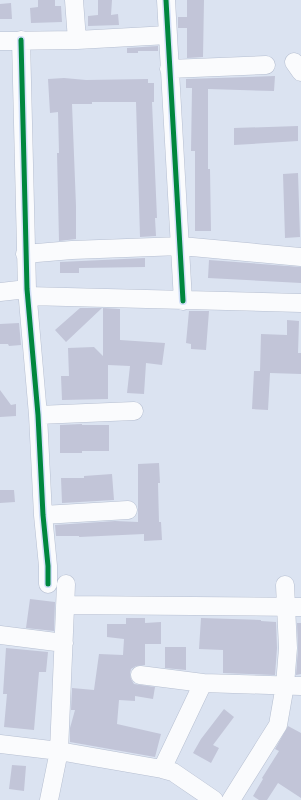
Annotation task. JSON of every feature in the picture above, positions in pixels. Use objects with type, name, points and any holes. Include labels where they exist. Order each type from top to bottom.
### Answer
[{"type":"street","points":[[74,0],[78,40]]},
{"type":"street","points":[[166,0],[183,301]]},
{"type":"street","points":[[0,41],[78,40],[168,35]]},
{"type":"street","points":[[21,40],[25,254],[38,415],[43,515],[48,566],[65,605],[59,751],[49,800]]},
{"type":"street","points":[[169,69],[266,65]]},
{"type":"street","points":[[25,254],[72,250],[180,246],[301,257]]},
{"type":"street","points":[[0,292],[183,301],[301,303]]},
{"type":"street","points":[[38,415],[134,411]]},
{"type":"street","points":[[43,515],[128,510]]},
{"type":"street","points":[[231,800],[278,725],[293,686],[288,648],[293,606],[285,585]]},
{"type":"street","points":[[65,605],[293,606]]},
{"type":"street","points":[[0,635],[64,643]]},
{"type":"street","points":[[140,675],[203,683],[293,686]]},
{"type":"street","points":[[162,769],[203,683]]},
{"type":"street","points":[[0,744],[59,751],[162,769],[173,772],[214,800]]},
{"type":"building","points":[[38,0],[55,0],[55,6],[61,6],[62,22],[31,23],[30,8],[38,7]]},
{"type":"building","points":[[98,0],[112,0],[111,15],[118,14],[119,25],[88,26],[88,16],[98,15]]},
{"type":"building","points":[[187,0],[204,0],[203,57],[187,58],[187,28],[178,28],[178,17],[187,17]]},
{"type":"building","points":[[11,3],[12,19],[0,19],[0,4]]},
{"type":"building","points":[[158,46],[158,51],[138,51],[138,53],[127,53],[127,48]]},
{"type":"building","points":[[275,76],[274,91],[208,89],[208,169],[210,169],[211,231],[195,231],[195,151],[191,151],[192,88],[186,88],[186,79]]},
{"type":"building","points":[[64,78],[86,80],[148,79],[148,83],[154,83],[154,102],[152,102],[157,218],[155,218],[156,236],[140,237],[136,102],[92,102],[92,104],[72,104],[76,239],[59,241],[57,153],[59,153],[58,112],[50,113],[48,79]]},
{"type":"building","points":[[298,126],[298,141],[234,145],[234,128]]},
{"type":"building","points":[[298,173],[300,237],[285,238],[283,174]]},
{"type":"building","points":[[145,258],[145,267],[79,268],[79,273],[60,273],[60,262]]},
{"type":"building","points":[[209,260],[301,267],[301,283],[208,278]]},
{"type":"building","points":[[80,308],[102,308],[66,342],[55,330]]},
{"type":"building","points":[[103,308],[120,309],[120,340],[165,343],[162,365],[146,363],[144,394],[127,393],[130,366],[108,365],[108,399],[62,400],[61,376],[69,376],[68,348],[94,347],[103,356]]},
{"type":"building","points":[[189,311],[209,311],[206,350],[191,349],[191,344],[186,343]]},
{"type":"building","points":[[287,320],[299,321],[298,353],[301,353],[301,374],[270,373],[268,410],[252,409],[254,371],[260,371],[261,334],[287,335]]},
{"type":"building","points":[[19,323],[21,345],[9,346],[8,344],[0,344],[0,324]]},
{"type":"building","points":[[0,390],[11,405],[16,404],[16,416],[0,417]]},
{"type":"building","points":[[60,425],[109,425],[109,451],[60,453]]},
{"type":"building","points":[[159,463],[159,522],[161,522],[162,540],[144,541],[144,534],[79,537],[56,536],[55,525],[115,521],[138,522],[138,464]]},
{"type":"building","points":[[112,474],[114,500],[62,503],[61,478],[84,478],[84,476]]},
{"type":"building","points":[[0,490],[14,490],[15,502],[0,503]]},
{"type":"building","points":[[30,599],[55,602],[54,631],[26,628]]},
{"type":"building","points":[[126,618],[145,618],[145,623],[161,622],[161,644],[145,644],[145,665],[136,666],[131,669],[130,674],[134,684],[155,687],[153,699],[135,696],[135,701],[119,700],[117,724],[161,734],[155,757],[70,742],[70,728],[75,710],[71,710],[72,688],[94,690],[99,654],[123,655],[124,639],[107,637],[107,624],[126,624]]},
{"type":"building","points":[[201,618],[276,622],[277,648],[275,675],[223,673],[223,650],[199,649]]},
{"type":"building","points":[[297,623],[301,623],[301,674],[296,675],[298,649]]},
{"type":"building","points":[[165,647],[186,647],[186,670],[165,668]]},
{"type":"building","points":[[6,648],[48,652],[46,672],[39,672],[34,730],[4,727],[7,694],[3,694]]},
{"type":"building","points":[[224,709],[234,717],[213,745],[219,748],[211,763],[193,753],[201,739]]},
{"type":"building","points":[[288,726],[301,733],[301,798],[278,783],[267,800],[259,800],[253,796],[263,779],[262,778],[279,751],[275,749]]},
{"type":"building","points":[[12,765],[26,766],[24,791],[9,789]]},
{"type":"cycle path","points":[[166,0],[183,301]]},
{"type":"cycle path","points":[[21,40],[27,289],[38,415],[48,584]]}]
